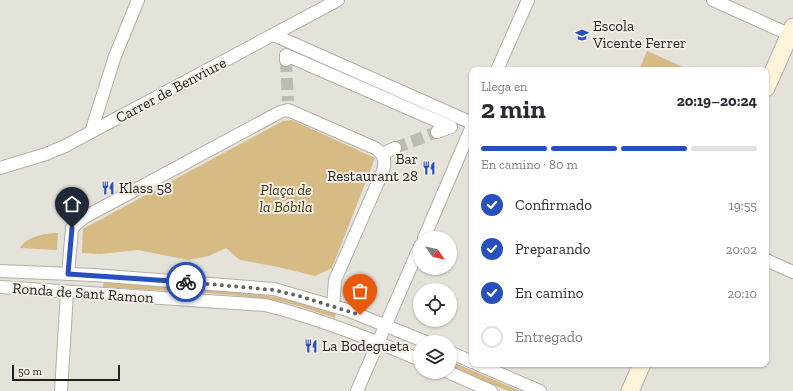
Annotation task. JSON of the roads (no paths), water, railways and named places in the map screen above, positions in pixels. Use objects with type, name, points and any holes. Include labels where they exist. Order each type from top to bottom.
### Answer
[{"type":"street","points":[[91,132],[115,56],[138,0]]},
{"type":"street","name":"Carrer de Benviure","points":[[0,168],[46,154],[91,132],[338,0]]},
{"type":"street","points":[[498,67],[528,0]]},
{"type":"street","points":[[713,0],[792,33],[769,82]]},
{"type":"street","points":[[274,35],[469,121]]},
{"type":"street","points":[[286,60],[286,55],[451,127],[437,132]]},
{"type":"street","points":[[68,274],[72,228],[83,218],[280,112],[288,106],[375,148],[382,154],[385,165],[335,280],[333,306]]},
{"type":"street","points":[[427,231],[469,133]]},
{"type":"street","points":[[382,154],[395,148]]},
{"type":"street","points":[[769,261],[793,272]]},
{"type":"street","points":[[357,391],[413,262]]},
{"type":"street","name":"Ronda de Sant Ramon","points":[[0,271],[68,274],[274,290],[333,306],[413,337]]},
{"type":"street","name":"Ronda de Sant Ramon","points":[[0,287],[264,305],[297,313],[378,341],[413,357]]},
{"type":"street","points":[[61,391],[67,292]]},
{"type":"street","points":[[457,355],[469,361]]},
{"type":"street","points":[[484,367],[540,391]]},
{"type":"street","points":[[630,391],[641,367]]},
{"type":"street","points":[[457,376],[492,391]]},
{"type":"tunnel","points":[[286,60],[288,101]]},
{"type":"tunnel","points":[[395,148],[437,132]]},
{"type":"place","name":"Escola Vicente Ferrer","points":[[582,35]]},
{"type":"place","name":"Bar Restaurant 28","points":[[429,168]]},
{"type":"place","name":"Klass 58","points":[[108,188]]},
{"type":"place","name":"La Bodegueta","points":[[311,346]]},
{"type":"park label","name":"Plaça de la Bóbila","points":[[286,198]]}]
